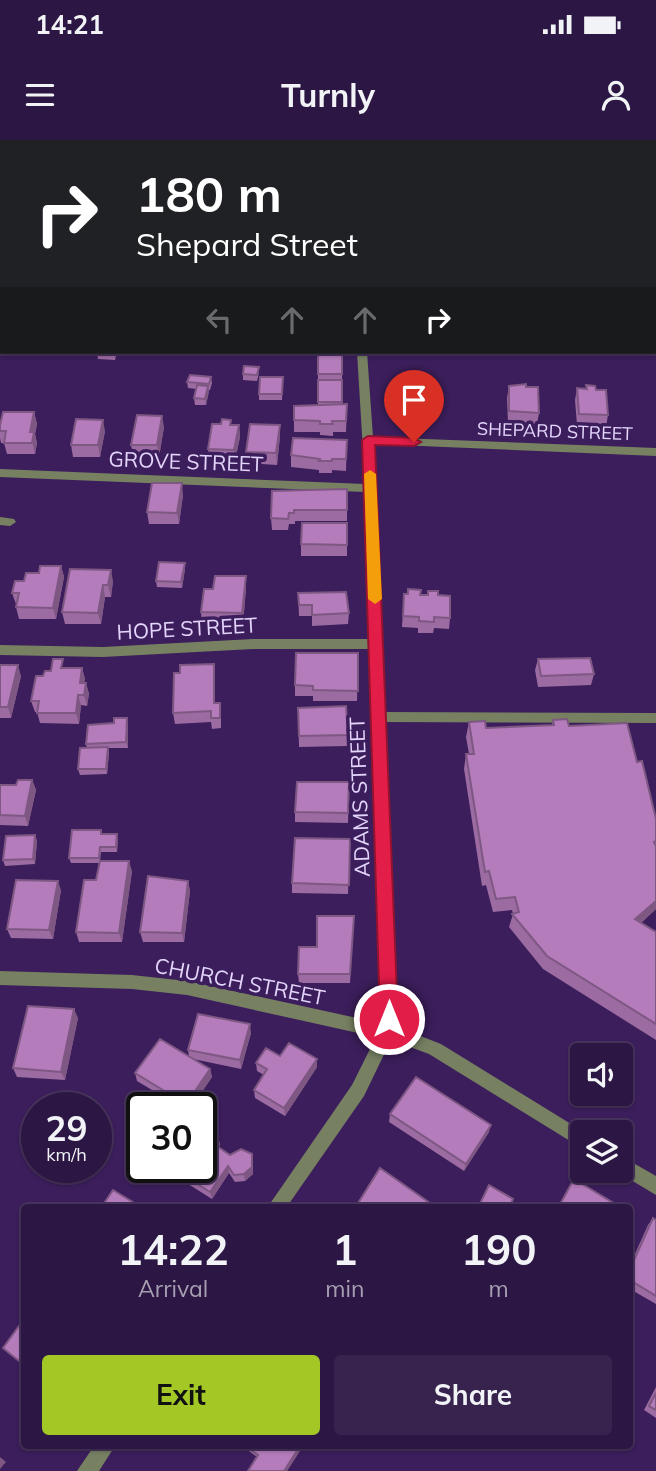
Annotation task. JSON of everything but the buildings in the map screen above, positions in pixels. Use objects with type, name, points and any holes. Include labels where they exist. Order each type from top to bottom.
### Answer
[{"type":"street","name":"ADAMS STREET","points":[[278,1204],[368,1073],[387,1031],[390,1004],[371,488],[362,354]]},
{"type":"street","name":"SHEPARD STREET","points":[[368,440],[656,452]]},
{"type":"street","name":"GROVE STREET","points":[[0,473],[371,488]]},
{"type":"street","name":"HOPE STREET","points":[[0,650],[103,652],[253,644],[376,645]]},
{"type":"street","points":[[379,717],[656,718]]},
{"type":"street","name":"CHURCH STREET","points":[[0,978],[132,982],[187,988],[387,1031],[424,1043],[570,1133]]},
{"type":"street","points":[[633,1172],[656,1186]]},
{"type":"street","points":[[87,1471],[103,1449]]},
{"type":"slow traffic","points":[[370,474],[375,599]]},
{"type":"route","points":[[389,1019],[368,440],[414,442]]}]
